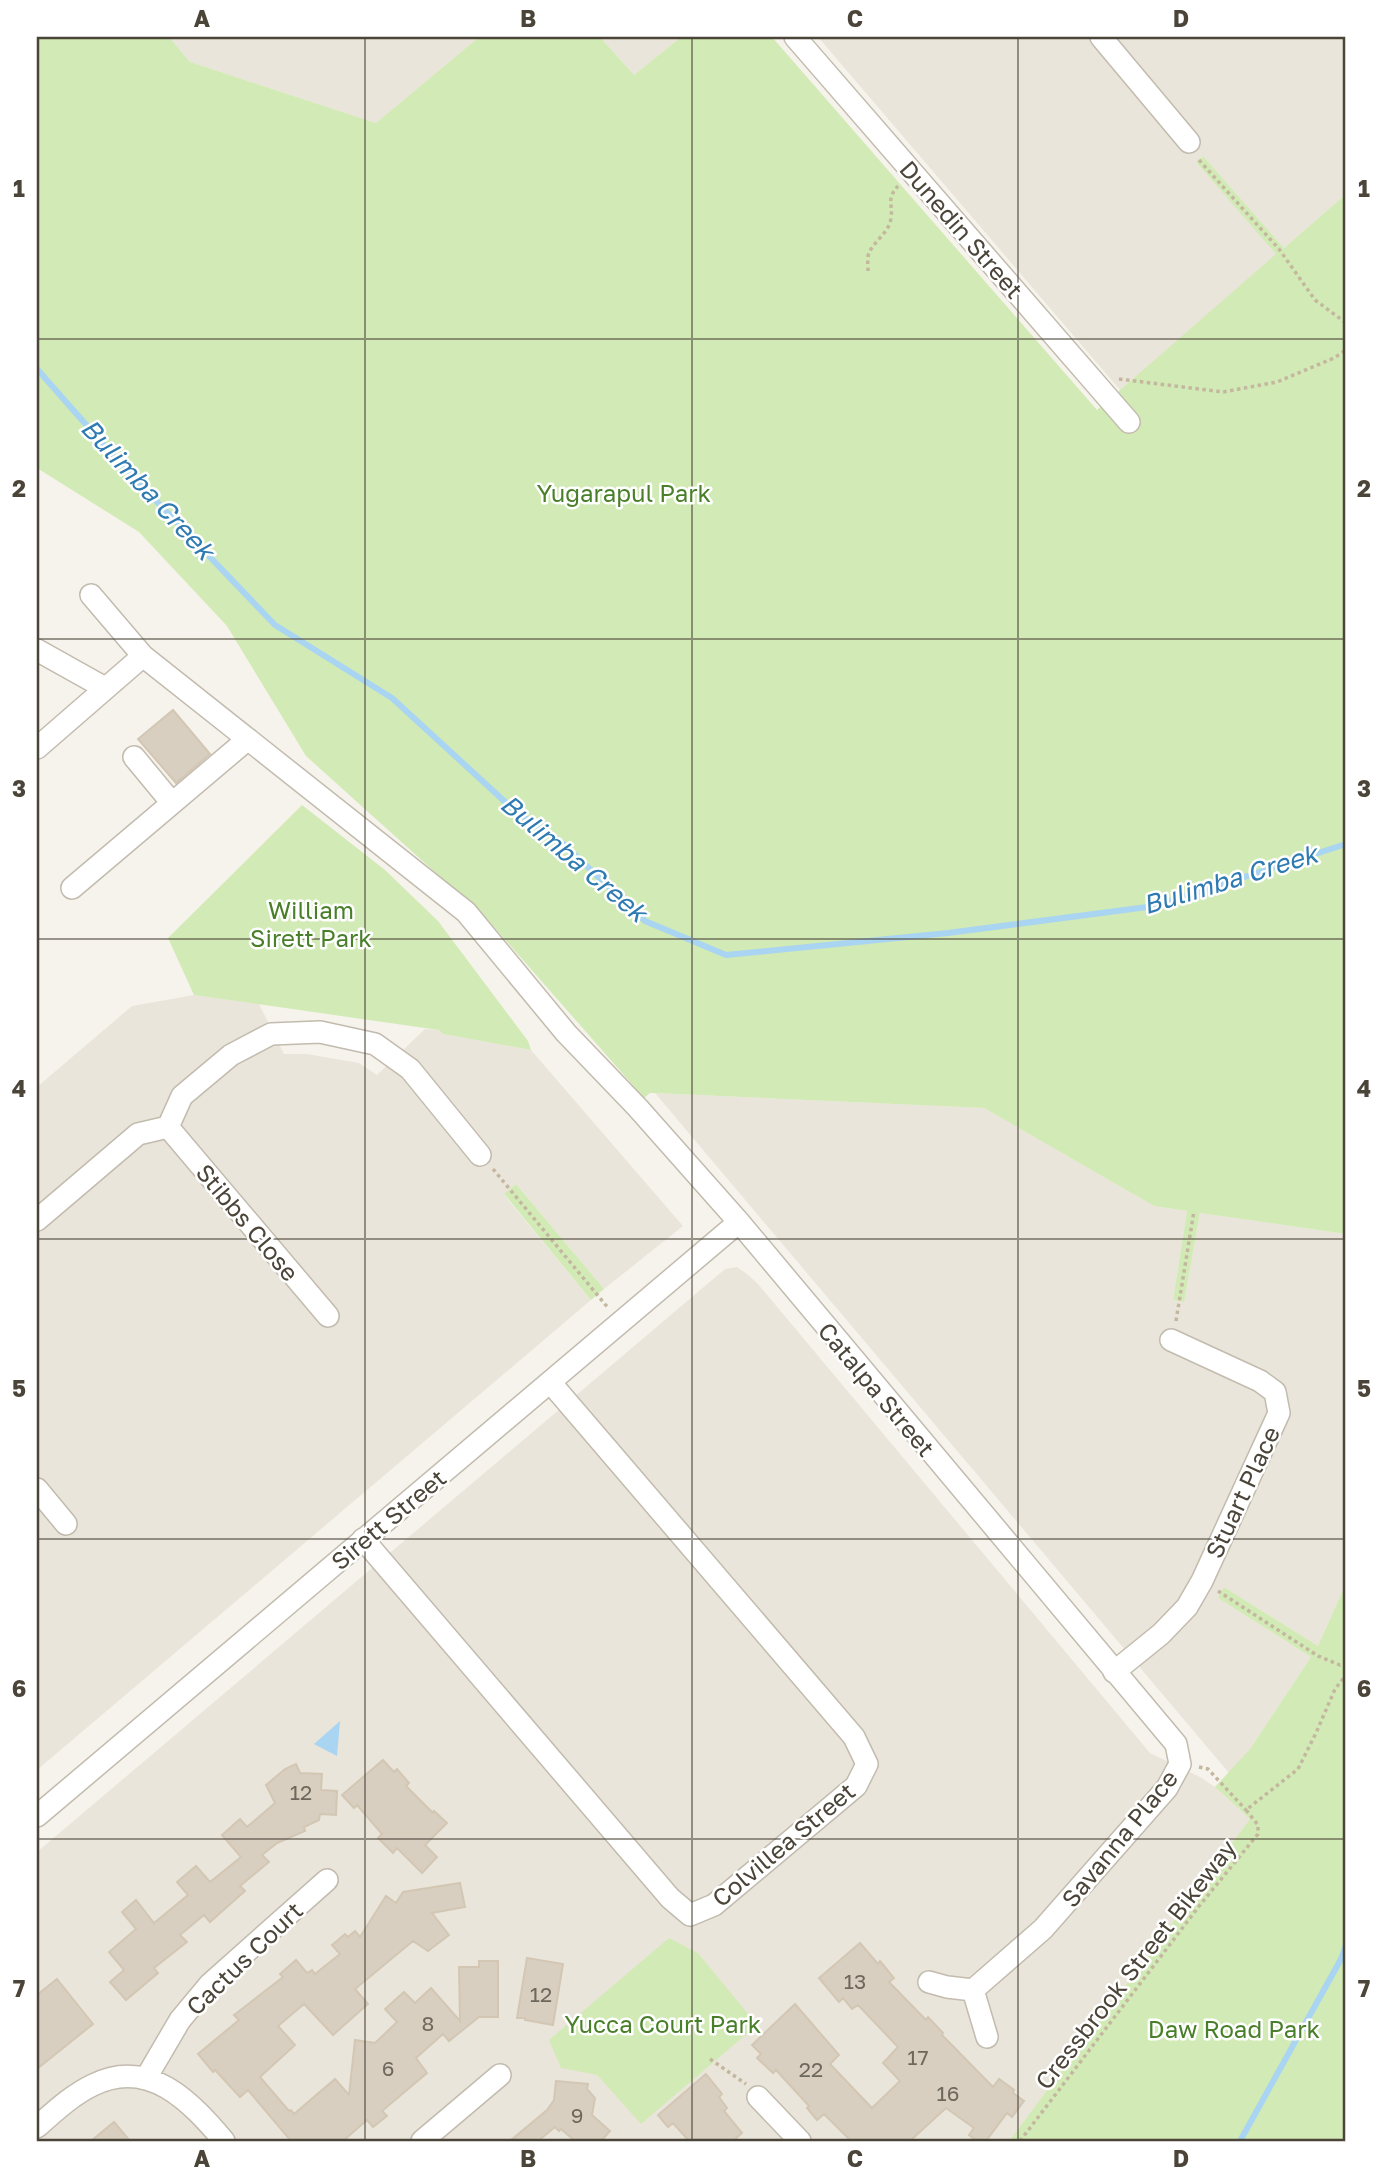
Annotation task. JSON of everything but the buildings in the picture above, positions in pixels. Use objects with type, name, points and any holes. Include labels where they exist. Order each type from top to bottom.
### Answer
[{"type":"street","name":"Dunedin Street","points":[[795,37],[1129,422]]},
{"type":"street","points":[[1101,37],[1189,142]]},
{"type":"street","name":"Catalpa Street","points":[[92,595],[143,656],[466,912],[566,1033],[638,1108],[739,1222],[1114,1672]]},
{"type":"street","points":[[37,650],[105,688]]},
{"type":"street","points":[[37,748],[143,656]]},
{"type":"street","points":[[72,888],[248,739]]},
{"type":"street","points":[[134,757],[172,803]]},
{"type":"street","points":[[37,1220],[138,1134],[168,1127],[183,1096],[231,1055],[271,1034],[320,1032],[375,1044],[410,1069],[480,1154]]},
{"type":"street","name":"Stibbs Close","points":[[168,1127],[328,1316]]},
{"type":"street","name":"Sirett Street","points":[[38,1813],[739,1222]]},
{"type":"street","name":"Stuart Place","points":[[1114,1672],[1161,1634],[1187,1607],[1202,1581],[1279,1413],[1275,1392],[1260,1381],[1171,1340]]},
{"type":"street","name":"Colvillea Street","points":[[363,1539],[670,1898],[691,1915],[714,1905],[856,1786],[867,1764],[854,1737],[550,1382]]},
{"type":"street","points":[[37,1489],[66,1524]]},
{"type":"street","name":"Savanna Place","points":[[973,1990],[1043,1929],[1068,1902],[1167,1788],[1180,1764],[1176,1744],[1114,1672]]},
{"type":"street","name":"Cactus Court","points":[[146,2078],[180,2020],[210,1984],[327,1880]]},
{"type":"street","points":[[929,1982],[973,1990],[987,2037]]},
{"type":"street","points":[[422,2141],[500,2075]]},
{"type":"street","points":[[37,2127],[93,2084],[118,2077],[146,2078],[177,2092],[224,2141]]},
{"type":"street","points":[[758,2097],[800,2141]]},
{"type":"path","points":[[1189,142],[1199,161],[1279,249],[1315,300],[1346,323]]},
{"type":"path","points":[[868,271],[869,253],[891,218],[889,206],[892,192],[912,172]]},
{"type":"path","points":[[1089,376],[1223,392],[1277,382],[1334,358],[1346,350]]},
{"type":"path","points":[[480,1154],[604,1301],[618,1324]]},
{"type":"path","points":[[1171,1340],[1194,1211]]},
{"type":"path","points":[[1202,1581],[1318,1656],[1340,1665],[1346,1663]]},
{"type":"path","name":"Cressbrook Street Bikeway","points":[[1020,2141],[1200,1905],[1258,1834],[1258,1825],[1246,1810],[1298,1769],[1335,1689],[1346,1675]]},
{"type":"path","points":[[1180,1764],[1208,1769],[1246,1810]]},
{"type":"path","points":[[710,2059],[752,2088],[758,2097]]},
{"type":"shaded area","points":[[169,37],[479,37],[376,123],[190,62]]},
{"type":"shaded area","points":[[600,37],[681,37],[634,75]]},
{"type":"shaded area","points":[[818,37],[1346,37],[1346,194],[1284,248],[1203,156],[1196,162],[1277,254],[1120,390]]},
{"type":"shaded area","points":[[194,995],[259,1004],[284,1054],[307,1054],[359,1063],[377,1075],[425,1029],[531,1050],[683,1226],[604,1289],[516,1184],[504,1195],[591,1300],[37,1770],[37,1087],[132,1006]]},
{"type":"shaded area","points":[[655,1093],[984,1108],[1154,1206],[1187,1211],[1173,1300],[1184,1301],[1200,1213],[1346,1234],[1346,1583],[1318,1646],[1224,1587],[1218,1598],[1311,1657],[1250,1749],[1229,1773]]},
{"type":"shaded area","points":[[737,1267],[758,1284],[1150,1753],[1200,1777],[1250,1819],[1009,2141],[37,2141],[37,1852],[725,1269]],"holes":[[[668,1938],[698,1953],[641,2123],[597,2075]]]},
{"type":"green space","name":"Yugarapul Park","points":[[37,37],[169,37],[190,62],[376,123],[479,37],[600,37],[634,75],[681,37],[772,37],[1097,410],[1276,254],[1196,162],[1203,156],[1284,248],[1346,194],[1346,1234],[1200,1213],[1184,1302],[1173,1300],[1187,1211],[1154,1206],[984,1108],[655,1093],[644,1098],[487,919],[306,756],[227,626],[139,532],[37,468]]},
{"type":"green space","name":"William Sirett Park","points":[[302,805],[385,870],[438,921],[528,1041],[531,1050],[443,1034],[439,1030],[194,995],[168,938]]},
{"type":"green space","points":[[516,1184],[604,1289],[591,1300],[504,1194]]},
{"type":"green space","name":"Daw Road Park","points":[[1346,1583],[1346,2141],[1009,2141],[1250,1819],[1215,1787],[1250,1749],[1311,1657],[1218,1598],[1224,1587],[1318,1646]]},
{"type":"green space","name":"Yucca Court Park","points":[[669,1938],[698,1953],[757,2025],[641,2124],[597,2075],[561,2068],[549,2040]]},
{"type":"water","points":[[340,1721],[337,1756],[314,1744]]},
{"type":"waterway","name":"Bulimba Creek","points":[[37,369],[119,462],[275,625],[392,698],[514,810],[560,841],[645,921],[726,955],[948,933],[1155,906],[1346,844]]},
{"type":"waterway","points":[[1240,2141],[1341,1959],[1346,1945]]}]
